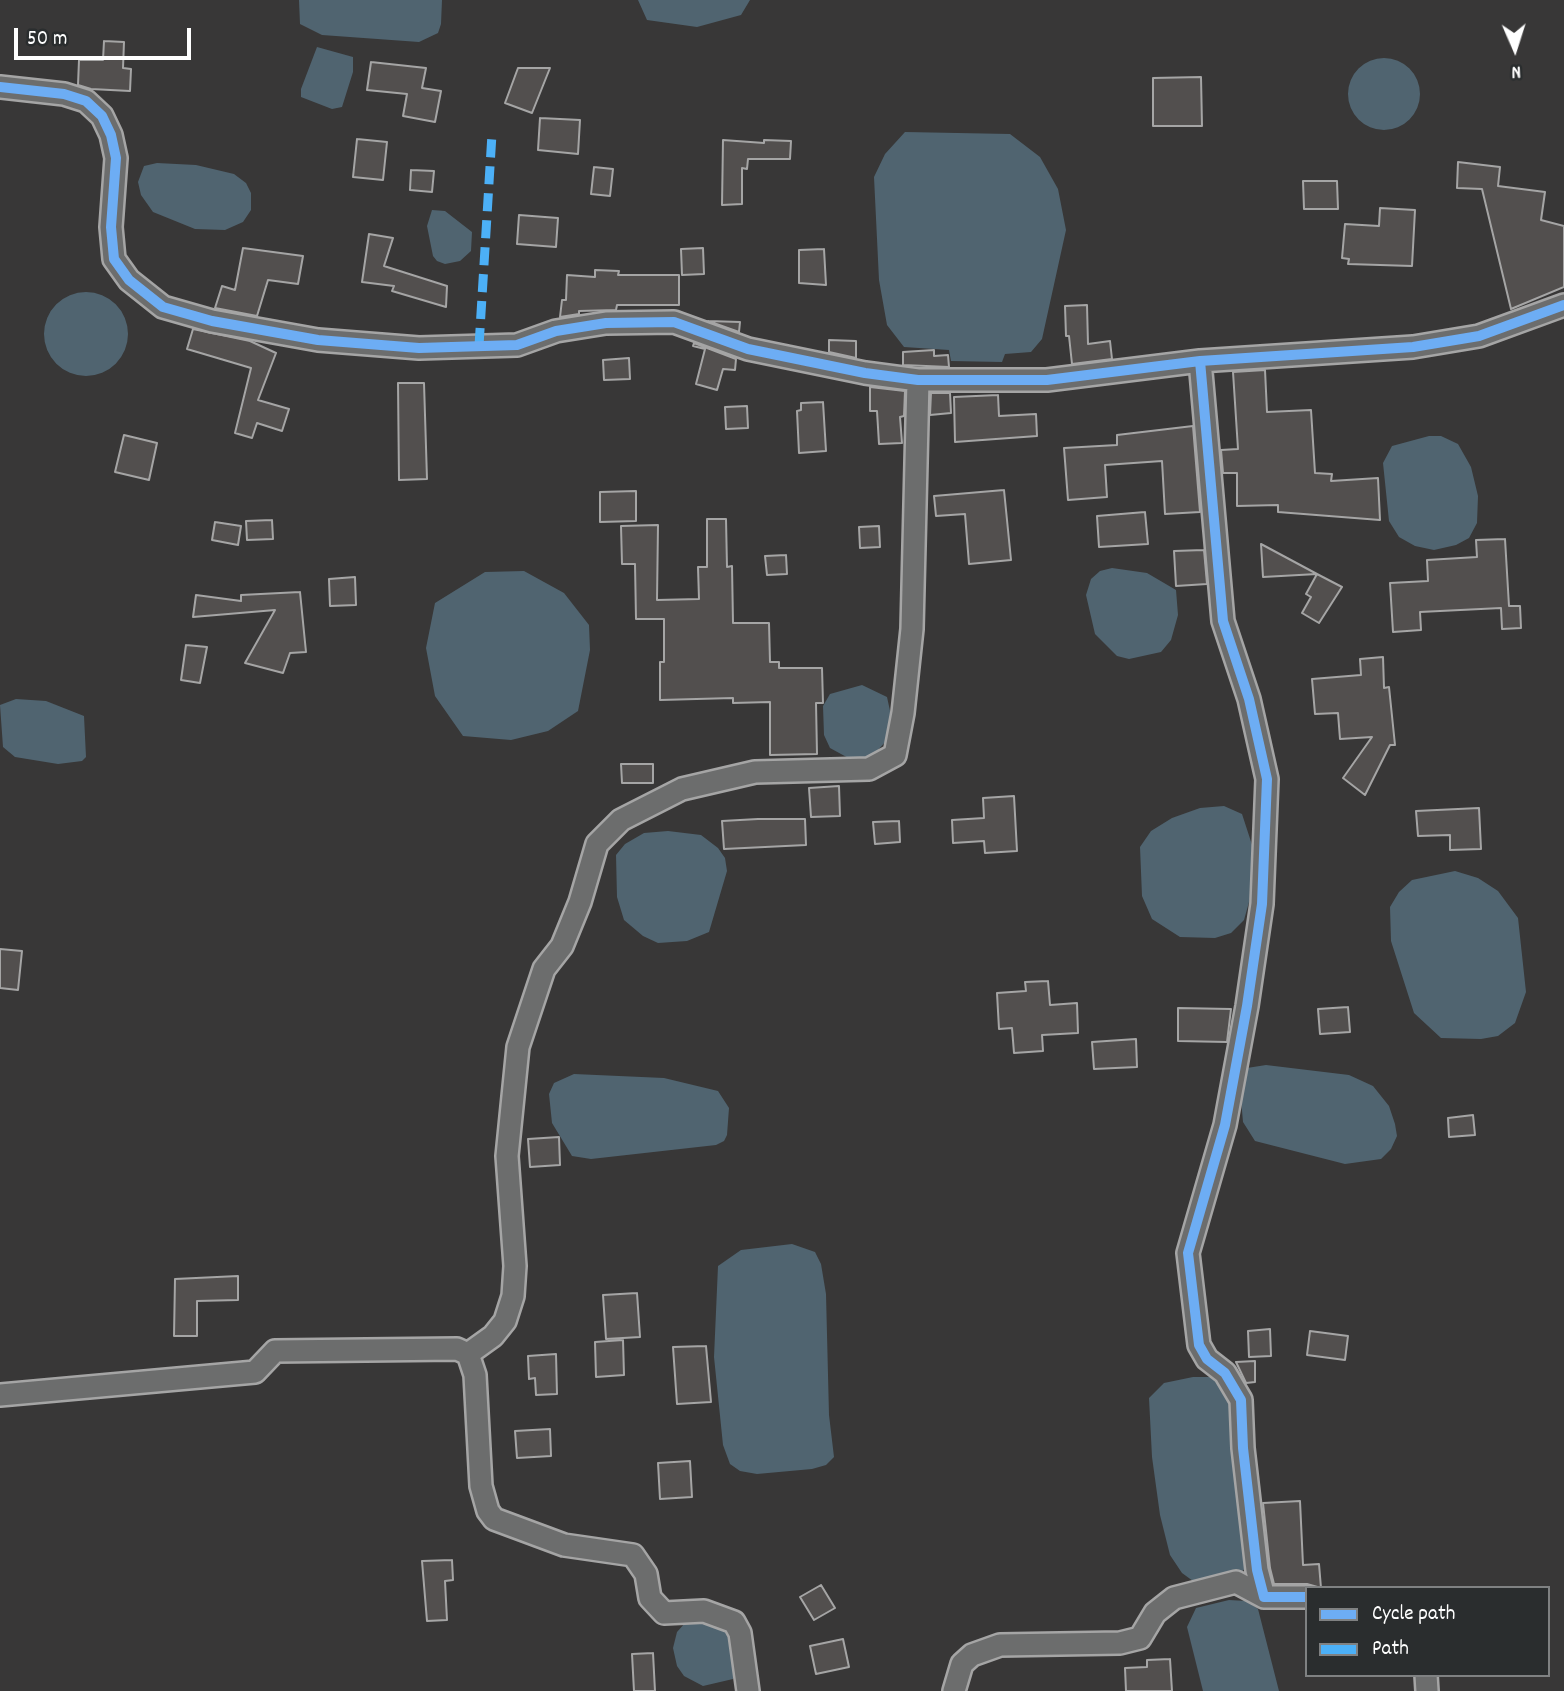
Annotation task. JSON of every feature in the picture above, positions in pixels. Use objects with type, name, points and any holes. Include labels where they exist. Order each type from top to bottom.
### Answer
[{"type":"street","points":[[0,87],[64,94],[86,101],[102,116],[111,135],[116,158],[111,227],[114,259],[129,280],[163,307],[212,321],[318,340],[419,348],[517,345],[556,331],[606,323],[674,322],[748,349],[865,373],[918,380],[1047,380],[1200,360],[1413,347],[1479,336],[1564,305]]},
{"type":"street","points":[[1200,360],[1223,621],[1249,699],[1267,779],[1262,904],[1247,1006],[1224,1125],[1188,1253],[1199,1345],[1207,1359],[1225,1373],[1241,1399],[1243,1448],[1257,1570],[1264,1597]]},
{"type":"street","points":[[468,1354],[499,1329],[505,1321],[513,1296],[515,1266],[508,1156],[518,1047],[544,969],[562,946],[580,902],[597,844],[621,820],[682,789],[755,772],[869,769],[895,755],[903,713],[912,629],[918,380]]},
{"type":"street","points":[[0,1395],[255,1372],[275,1351],[457,1349],[468,1354],[475,1375],[481,1486],[488,1511],[494,1519],[564,1545],[633,1555],[646,1574],[650,1598],[664,1613],[704,1611],[734,1622],[740,1633],[748,1691]]},
{"type":"street","points":[[954,1691],[962,1664],[992,1647],[1120,1643],[1140,1638],[1155,1613],[1174,1598],[1236,1582],[1264,1597],[1305,1597]]},
{"type":"water","points":[[299,0],[442,0],[441,24],[438,33],[419,42],[322,35],[300,24]]},
{"type":"water","points":[[638,0],[750,0],[741,15],[697,27],[647,20]]},
{"type":"water","points":[[317,47],[353,57],[353,72],[342,107],[332,109],[301,97],[301,89]]},
{"type":"water","points":[[1391,58],[1410,68],[1418,80],[1418,108],[1410,120],[1398,128],[1377,130],[1358,120],[1350,108],[1348,87],[1358,68],[1370,60]]},
{"type":"water","points":[[905,132],[1010,134],[1040,157],[1058,189],[1066,230],[1042,339],[1031,352],[1005,354],[1002,362],[951,361],[949,350],[904,347],[887,325],[879,280],[874,177],[885,154]]},
{"type":"water","points":[[157,163],[196,165],[234,174],[246,183],[251,193],[251,210],[243,222],[225,230],[195,229],[153,212],[141,195],[138,182],[144,166]]},
{"type":"water","points":[[432,210],[445,211],[472,232],[471,251],[460,261],[445,264],[433,256],[427,226]]},
{"type":"water","points":[[86,292],[102,295],[116,304],[125,318],[128,334],[125,350],[116,364],[102,373],[86,376],[70,373],[56,364],[47,350],[44,334],[47,318],[56,304],[70,295]]},
{"type":"water","points":[[1429,436],[1441,436],[1458,444],[1471,467],[1478,496],[1477,523],[1469,538],[1456,545],[1434,550],[1415,546],[1399,537],[1389,521],[1383,463],[1392,446]]},
{"type":"water","points":[[1112,568],[1147,573],[1176,590],[1178,615],[1171,640],[1161,652],[1129,659],[1117,656],[1095,634],[1086,595],[1091,579],[1100,571]]},
{"type":"water","points":[[524,571],[564,593],[589,625],[590,650],[578,711],[548,731],[511,740],[463,736],[435,696],[426,648],[435,603],[485,572]]},
{"type":"water","points":[[862,685],[887,697],[892,720],[886,741],[871,758],[852,760],[830,748],[824,735],[823,706],[830,694]]},
{"type":"water","points":[[16,699],[46,701],[84,716],[86,757],[82,761],[58,764],[15,757],[3,747],[0,705]]},
{"type":"water","points":[[1224,806],[1242,814],[1255,854],[1251,895],[1244,920],[1231,933],[1215,938],[1180,937],[1152,919],[1142,896],[1140,847],[1151,831],[1172,818],[1200,808]]},
{"type":"water","points":[[668,831],[701,835],[718,848],[725,858],[727,871],[709,932],[687,941],[658,943],[643,936],[624,920],[617,897],[616,855],[625,844],[644,833]]},
{"type":"water","points":[[1455,871],[1478,878],[1498,891],[1518,918],[1526,992],[1515,1023],[1498,1036],[1481,1039],[1441,1038],[1414,1013],[1391,941],[1390,907],[1399,892],[1412,880]]},
{"type":"water","points":[[1266,1065],[1349,1075],[1373,1086],[1389,1106],[1395,1124],[1397,1136],[1391,1149],[1381,1159],[1345,1164],[1255,1141],[1243,1122],[1239,1076],[1247,1068]]},
{"type":"water","points":[[574,1074],[664,1078],[718,1091],[729,1108],[727,1135],[724,1141],[716,1145],[591,1159],[572,1156],[552,1123],[549,1094],[554,1083]]},
{"type":"water","points":[[792,1244],[815,1252],[821,1264],[826,1294],[829,1415],[834,1457],[826,1465],[812,1469],[757,1474],[740,1471],[730,1464],[723,1445],[714,1357],[718,1266],[741,1250]]},
{"type":"water","points":[[1193,1377],[1212,1377],[1230,1392],[1251,1564],[1241,1572],[1212,1581],[1193,1581],[1182,1573],[1170,1555],[1160,1515],[1152,1457],[1149,1398],[1164,1383]]},
{"type":"water","points":[[1229,1600],[1247,1601],[1258,1609],[1279,1691],[1203,1691],[1187,1627],[1196,1608]]},
{"type":"water","points":[[698,1621],[724,1628],[733,1638],[737,1669],[733,1679],[703,1686],[684,1676],[677,1666],[673,1648],[677,1632],[685,1623]]},
{"type":"building","points":[[104,41],[124,42],[123,68],[131,69],[130,91],[91,89],[78,85],[79,60],[103,60]]},
{"type":"building","points":[[371,62],[426,68],[422,88],[441,91],[435,122],[403,116],[407,94],[367,90]]},
{"type":"building","points":[[518,68],[550,68],[532,113],[505,103]]},
{"type":"building","points":[[1201,77],[1202,126],[1153,126],[1153,78]]},
{"type":"building","points":[[540,118],[580,120],[578,154],[538,150]]},
{"type":"building","points":[[357,139],[387,142],[383,180],[353,177]]},
{"type":"building","points":[[723,140],[764,143],[764,140],[791,141],[790,159],[748,159],[747,169],[742,168],[742,204],[722,205]]},
{"type":"building","points":[[1458,162],[1500,167],[1498,186],[1545,192],[1541,220],[1564,226],[1564,287],[1511,309],[1482,189],[1457,188]]},
{"type":"building","points":[[594,167],[613,169],[610,196],[591,194]]},
{"type":"building","points":[[411,170],[434,171],[432,192],[410,190]]},
{"type":"building","points":[[1303,181],[1337,181],[1338,209],[1304,209]]},
{"type":"building","points":[[1380,208],[1415,210],[1412,266],[1348,264],[1349,259],[1342,258],[1345,224],[1379,226]]},
{"type":"building","points":[[519,215],[558,218],[556,247],[517,244]]},
{"type":"building","points":[[369,234],[393,238],[384,266],[447,286],[446,307],[392,291],[394,286],[362,282]]},
{"type":"building","points":[[243,248],[303,256],[298,284],[268,280],[257,316],[215,308],[222,286],[235,290]]},
{"type":"building","points":[[703,248],[704,274],[682,275],[681,249]]},
{"type":"building","points":[[824,249],[826,285],[799,283],[799,250]]},
{"type":"building","points":[[595,270],[619,271],[618,275],[679,275],[679,305],[617,305],[616,310],[579,311],[579,314],[560,317],[562,300],[566,300],[567,275],[595,277]]},
{"type":"building","points":[[1087,305],[1088,344],[1110,341],[1112,359],[1072,364],[1069,336],[1066,336],[1065,306]]},
{"type":"building","points":[[708,321],[740,322],[739,332]]},
{"type":"building","points":[[193,329],[250,341],[276,353],[258,400],[289,409],[282,431],[257,423],[252,438],[235,433],[251,368],[187,349]]},
{"type":"building","points":[[829,340],[856,341],[856,358],[829,352]]},
{"type":"building","points":[[694,343],[736,359],[735,370],[723,369],[717,390],[696,384],[705,349],[693,346]]},
{"type":"building","points":[[934,350],[934,356],[948,355],[949,367],[903,365],[903,352]]},
{"type":"building","points":[[629,358],[630,379],[604,380],[603,360]]},
{"type":"building","points":[[1265,370],[1267,412],[1311,410],[1315,473],[1332,474],[1331,481],[1378,478],[1380,520],[1278,512],[1278,505],[1237,506],[1237,473],[1223,473],[1221,450],[1238,449],[1233,372]]},
{"type":"building","points":[[398,383],[424,383],[427,479],[399,480]]},
{"type":"building","points":[[870,387],[905,391],[904,416],[900,417],[902,443],[879,444],[877,411],[870,411]]},
{"type":"building","points":[[931,393],[950,393],[951,413],[930,415]]},
{"type":"building","points":[[998,395],[999,416],[1036,414],[1037,436],[955,442],[954,397]]},
{"type":"building","points":[[823,402],[826,451],[799,453],[797,411],[801,410],[801,403]]},
{"type":"building","points":[[747,406],[748,428],[726,429],[725,407]]},
{"type":"building","points":[[1193,426],[1200,512],[1165,514],[1162,461],[1105,465],[1107,497],[1068,500],[1064,448],[1117,445],[1117,435]]},
{"type":"building","points":[[124,435],[157,443],[149,480],[115,472]]},
{"type":"building","points":[[1004,490],[1011,560],[969,564],[965,514],[936,516],[934,496]]},
{"type":"building","points":[[636,491],[636,521],[600,522],[600,492]]},
{"type":"building","points":[[1145,512],[1148,544],[1099,547],[1097,516]]},
{"type":"building","points":[[707,519],[726,519],[727,567],[732,566],[733,623],[769,623],[770,662],[779,662],[779,668],[822,668],[823,703],[816,703],[817,754],[770,755],[770,702],[733,703],[733,698],[660,700],[660,662],[664,662],[664,619],[636,619],[635,564],[622,564],[621,526],[658,525],[657,600],[699,599],[698,567],[707,567]]},
{"type":"building","points":[[272,520],[273,539],[247,540],[246,521]]},
{"type":"building","points":[[215,522],[241,526],[238,545],[212,540]]},
{"type":"building","points":[[879,526],[880,547],[860,548],[859,527]]},
{"type":"building","points":[[1505,539],[1509,606],[1520,606],[1521,628],[1502,629],[1501,608],[1420,612],[1421,630],[1393,632],[1390,583],[1428,581],[1427,560],[1477,557],[1476,540]]},
{"type":"building","points":[[1261,544],[1317,574],[1263,577]]},
{"type":"building","points":[[1204,550],[1207,584],[1176,586],[1174,551]]},
{"type":"building","points":[[786,555],[787,574],[767,575],[765,556]]},
{"type":"building","points":[[1317,574],[1342,587],[1319,623],[1302,613],[1311,597],[1306,594]]},
{"type":"building","points":[[355,577],[356,605],[330,606],[329,579]]},
{"type":"building","points":[[300,592],[306,652],[290,653],[283,673],[245,663],[275,610],[193,617],[196,595],[241,601],[241,595]]},
{"type":"building","points":[[186,645],[207,647],[200,683],[181,680]]},
{"type":"building","points":[[1383,657],[1384,688],[1389,687],[1395,745],[1390,745],[1365,795],[1343,778],[1372,737],[1340,739],[1338,713],[1315,714],[1312,679],[1361,675],[1360,659]]},
{"type":"building","points":[[621,764],[653,764],[653,783],[622,783]]},
{"type":"building","points":[[839,786],[840,816],[811,817],[809,788]]},
{"type":"building","points":[[1014,796],[1017,851],[985,853],[984,841],[953,843],[952,820],[984,818],[983,798]]},
{"type":"building","points":[[1479,808],[1481,849],[1450,850],[1450,835],[1418,836],[1416,811]]},
{"type":"building","points":[[805,819],[806,845],[724,849],[722,821]]},
{"type":"building","points":[[899,821],[900,842],[875,844],[873,822]]},
{"type":"building","points":[[0,949],[22,951],[18,990],[0,988]]},
{"type":"building","points":[[1048,981],[1050,1005],[1077,1003],[1078,1033],[1042,1035],[1043,1051],[1014,1053],[1012,1028],[999,1029],[997,993],[1026,991],[1025,982]]},
{"type":"building","points":[[1348,1007],[1350,1032],[1320,1034],[1318,1009]]},
{"type":"building","points":[[1178,1008],[1231,1009],[1227,1042],[1178,1041]]},
{"type":"building","points":[[1136,1039],[1137,1067],[1094,1069],[1092,1042]]},
{"type":"building","points":[[1473,1115],[1475,1135],[1449,1137],[1448,1118]]},
{"type":"building","points":[[559,1137],[560,1165],[530,1167],[528,1139]]},
{"type":"building","points":[[238,1276],[238,1300],[197,1301],[197,1336],[174,1336],[175,1279]]},
{"type":"building","points":[[637,1293],[640,1337],[606,1339],[603,1295]]},
{"type":"building","points":[[1270,1329],[1271,1356],[1249,1357],[1248,1331]]},
{"type":"building","points":[[1310,1331],[1348,1336],[1345,1360],[1307,1355]]},
{"type":"building","points":[[623,1340],[624,1375],[596,1377],[595,1342]]},
{"type":"building","points":[[706,1346],[711,1402],[677,1404],[673,1347]]},
{"type":"building","points":[[556,1354],[557,1394],[536,1395],[535,1378],[529,1379],[528,1356]]},
{"type":"building","points":[[1255,1361],[1255,1382],[1246,1383],[1236,1362]]},
{"type":"building","points":[[550,1429],[551,1456],[517,1458],[515,1431]]},
{"type":"building","points":[[690,1461],[692,1497],[660,1499],[658,1463]]},
{"type":"building","points":[[1300,1501],[1303,1565],[1319,1564],[1321,1586],[1274,1584],[1263,1503]]},
{"type":"building","points":[[452,1560],[453,1580],[445,1581],[447,1620],[427,1621],[422,1561]]},
{"type":"building","points":[[821,1585],[835,1608],[814,1620],[800,1597]]},
{"type":"building","points":[[843,1639],[849,1667],[816,1674],[810,1646]]},
{"type":"building","points":[[653,1653],[655,1691],[634,1691],[632,1654]]},
{"type":"building","points":[[1170,1659],[1172,1691],[1126,1691],[1125,1668],[1147,1667],[1147,1660]]},
{"type":"marked path","points":[[479,346],[492,134]]},
{"type":"cycle path","points":[[0,87],[64,94],[86,101],[102,116],[111,135],[116,158],[111,227],[114,259],[129,280],[163,307],[212,321],[318,340],[419,348],[517,345],[556,331],[606,323],[674,322],[748,349],[865,373],[918,380],[1047,380],[1200,361],[1413,347],[1479,336],[1564,305]]},
{"type":"cycle path","points":[[1200,361],[1223,621],[1249,699],[1267,779],[1262,904],[1247,1006],[1225,1125],[1188,1253],[1199,1345],[1207,1359],[1225,1373],[1241,1400],[1243,1448],[1257,1570],[1264,1597],[1305,1597]]}]
